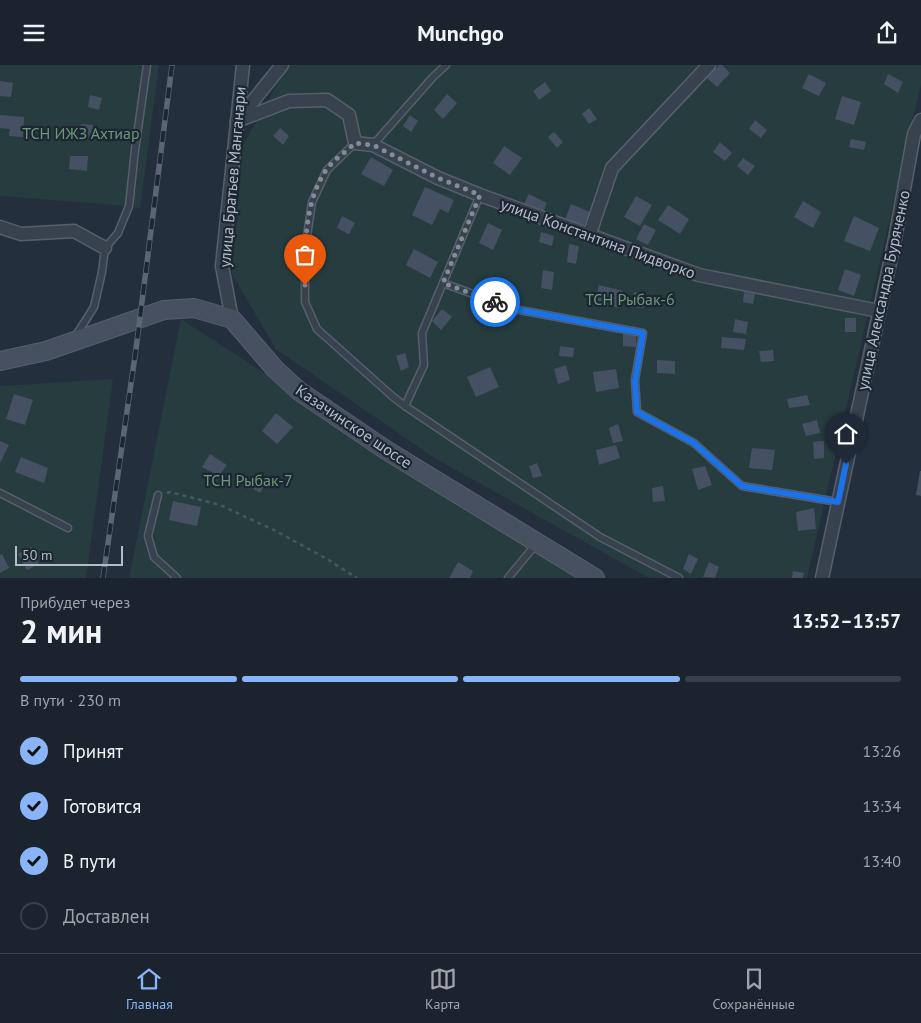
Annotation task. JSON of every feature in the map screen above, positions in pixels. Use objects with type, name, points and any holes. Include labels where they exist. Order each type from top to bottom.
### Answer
[{"type":"main road","points":[[0,361],[46,351],[164,310],[194,308],[232,319]]},
{"type":"main road","name":"Казачинское шоссе","points":[[232,319],[275,369],[299,391],[386,450],[595,578]]},
{"type":"street","name":"улица Братьев Манганари","points":[[232,319],[222,266],[243,65]]},
{"type":"street","points":[[237,121],[282,65]]},
{"type":"street","points":[[589,236],[612,168],[709,65]]},
{"type":"street","points":[[237,121],[289,101],[327,100],[349,115],[355,143]]},
{"type":"street","name":"улица Александра Буряченко","points":[[822,578],[879,311],[914,134],[921,120]]},
{"type":"street","name":"улица Константина Пидворко","points":[[355,143],[373,145],[438,178],[480,195],[699,275],[879,311]]},
{"type":"street","points":[[0,227],[21,234],[74,231],[105,248]]},
{"type":"lane","points":[[72,341],[94,307],[105,248],[118,233],[129,206],[135,150],[148,65]]},
{"type":"lane","points":[[373,145],[433,77],[446,65]]},
{"type":"lane","points":[[355,143],[327,170],[312,202],[305,250],[305,302],[317,329],[392,396],[600,537],[679,578]]},
{"type":"lane","points":[[406,405],[424,365],[422,333],[480,195]]},
{"type":"lane","points":[[443,283],[514,309],[643,333],[635,381],[637,412],[694,443],[742,486],[838,502]]},
{"type":"lane","points":[[0,493],[68,528]]},
{"type":"lane","points":[[158,495],[148,536],[154,557],[177,578]]},
{"type":"lane","points":[[508,578],[537,543]]},
{"type":"path","points":[[158,495],[170,492],[220,505],[276,531],[328,559],[357,578]]},
{"type":"green space","name":"ТСН ИЖЗ Ахтиар","points":[[0,65],[159,65],[140,209],[129,206],[0,196]]},
{"type":"green space","name":"ТСН Рыбак-6","points":[[286,65],[921,65],[921,84],[807,578],[649,578],[436,459],[276,349],[232,274],[243,145]]},
{"type":"green space","name":"ТСН Рыбак-7","points":[[181,319],[580,578],[129,578]]},
{"type":"green space","points":[[113,379],[86,578],[0,578],[0,386]]},
{"type":"building","points":[[719,65],[722,65],[730,73],[717,87],[707,78]]},
{"type":"building","points":[[809,74],[826,83],[819,96],[802,88]]},
{"type":"building","points":[[888,74],[903,82],[898,93],[884,84]]},
{"type":"building","points":[[0,81],[13,83],[11,97],[0,96]]},
{"type":"building","points":[[545,82],[551,91],[539,100],[533,91]]},
{"type":"building","points":[[447,94],[457,103],[443,119],[434,110]]},
{"type":"building","points":[[90,95],[102,98],[99,110],[88,107]]},
{"type":"building","points":[[842,96],[861,102],[854,125],[835,119]]},
{"type":"building","points":[[589,108],[597,119],[589,124],[582,114]]},
{"type":"building","points":[[0,115],[24,117],[23,137],[9,136],[10,129],[0,128]]},
{"type":"building","points":[[410,115],[418,121],[411,132],[403,126]]},
{"type":"building","points":[[755,120],[767,130],[761,138],[749,129]]},
{"type":"building","points":[[81,124],[93,125],[92,138],[80,138]]},
{"type":"building","points":[[280,128],[289,136],[283,145],[273,136]]},
{"type":"building","points":[[554,132],[563,142],[557,148],[548,137]]},
{"type":"building","points":[[851,139],[866,142],[864,150],[849,147]]},
{"type":"building","points":[[720,142],[732,153],[725,161],[713,152]]},
{"type":"building","points":[[504,146],[522,158],[510,175],[493,163]]},
{"type":"building","points":[[70,156],[88,156],[87,171],[69,169]]},
{"type":"building","points":[[371,157],[393,170],[384,186],[361,174]]},
{"type":"building","points":[[743,158],[755,166],[748,175],[737,166]]},
{"type":"building","points":[[425,187],[454,200],[448,213],[440,209],[432,225],[412,215]]},
{"type":"building","points":[[529,194],[547,203],[542,214],[523,206]]},
{"type":"building","points":[[636,196],[652,205],[640,226],[624,217]]},
{"type":"building","points":[[803,201],[821,212],[813,228],[794,217]]},
{"type":"building","points":[[571,204],[590,212],[582,230],[564,222]]},
{"type":"building","points":[[668,205],[689,219],[680,234],[658,220]]},
{"type":"building","points":[[342,216],[355,223],[349,234],[337,228]]},
{"type":"building","points":[[854,216],[879,228],[870,251],[844,241]]},
{"type":"building","points":[[488,223],[502,230],[493,250],[479,243]]},
{"type":"building","points":[[644,224],[656,230],[648,245],[636,239]]},
{"type":"building","points":[[541,232],[554,236],[552,246],[539,242]]},
{"type":"building","points":[[569,244],[579,246],[576,264],[567,262]]},
{"type":"building","points":[[414,249],[438,262],[430,278],[406,265]]},
{"type":"building","points":[[845,269],[861,275],[854,296],[838,290]]},
{"type":"building","points":[[543,270],[554,272],[552,290],[541,288]]},
{"type":"building","points":[[599,285],[623,291],[619,308],[595,302]]},
{"type":"building","points":[[634,292],[646,294],[644,308],[632,307]]},
{"type":"building","points":[[744,292],[755,294],[753,304],[743,302]]},
{"type":"building","points":[[442,309],[452,317],[441,330],[432,321]]},
{"type":"building","points":[[845,318],[856,318],[856,332],[845,332]]},
{"type":"building","points":[[735,319],[748,322],[746,334],[733,332]]},
{"type":"building","points":[[623,333],[636,334],[636,347],[623,346]]},
{"type":"building","points":[[722,337],[746,339],[744,350],[721,348]]},
{"type":"building","points":[[560,346],[574,348],[573,357],[559,356]]},
{"type":"building","points":[[773,350],[774,361],[761,362],[759,351]]},
{"type":"building","points":[[405,353],[409,367],[401,371],[396,356]]},
{"type":"building","points":[[657,360],[675,361],[675,374],[657,373]]},
{"type":"building","points":[[566,365],[570,380],[558,384],[554,369]]},
{"type":"building","points":[[490,367],[499,387],[476,397],[467,377]]},
{"type":"building","points":[[616,369],[619,388],[596,392],[593,372]]},
{"type":"building","points":[[14,394],[33,400],[25,425],[6,419]]},
{"type":"building","points":[[807,395],[810,405],[789,408],[787,399]]},
{"type":"building","points":[[276,413],[293,427],[277,444],[262,431]]},
{"type":"building","points":[[817,420],[820,433],[806,436],[802,424]]},
{"type":"building","points":[[618,424],[623,441],[613,443],[609,428]]},
{"type":"building","points":[[0,441],[9,445],[0,463]]},
{"type":"building","points":[[824,441],[824,458],[814,459],[813,442]]},
{"type":"building","points":[[616,445],[620,458],[599,465],[596,450]]},
{"type":"building","points":[[752,448],[775,450],[772,470],[749,468]]},
{"type":"building","points":[[210,454],[227,465],[219,476],[202,467]]},
{"type":"building","points":[[21,457],[48,468],[44,483],[15,472]]},
{"type":"building","points":[[537,463],[542,476],[533,478],[529,466]]},
{"type":"building","points":[[705,466],[712,485],[698,490],[692,469]]},
{"type":"building","points":[[921,471],[921,496],[916,495]]},
{"type":"building","points":[[253,477],[265,484],[260,493],[249,486]]},
{"type":"building","points":[[663,486],[665,501],[653,502],[652,488]]},
{"type":"building","points":[[173,501],[201,507],[197,526],[169,520]]},
{"type":"building","points":[[814,508],[816,529],[798,531],[796,512]]},
{"type":"building","points":[[31,547],[39,564],[27,570],[18,554]]},
{"type":"building","points":[[2,554],[9,568],[0,573],[0,555]]},
{"type":"building","points":[[689,554],[698,559],[691,574],[683,569]]},
{"type":"building","points":[[458,562],[473,571],[470,578],[449,578]]},
{"type":"building","points":[[709,562],[719,567],[715,578],[703,577]]},
{"type":"building","points":[[793,571],[804,573],[803,578],[792,578]]},
{"type":"railway","points":[[103,578],[136,349],[172,65]]},
{"type":"way so far","points":[[305,285],[305,250],[312,202],[327,170],[355,143],[373,145],[438,178],[480,195],[443,283],[495,302]]},
{"type":"route","points":[[495,302],[514,309],[643,333],[635,381],[637,412],[694,443],[742,486],[838,502],[846,464]]}]
